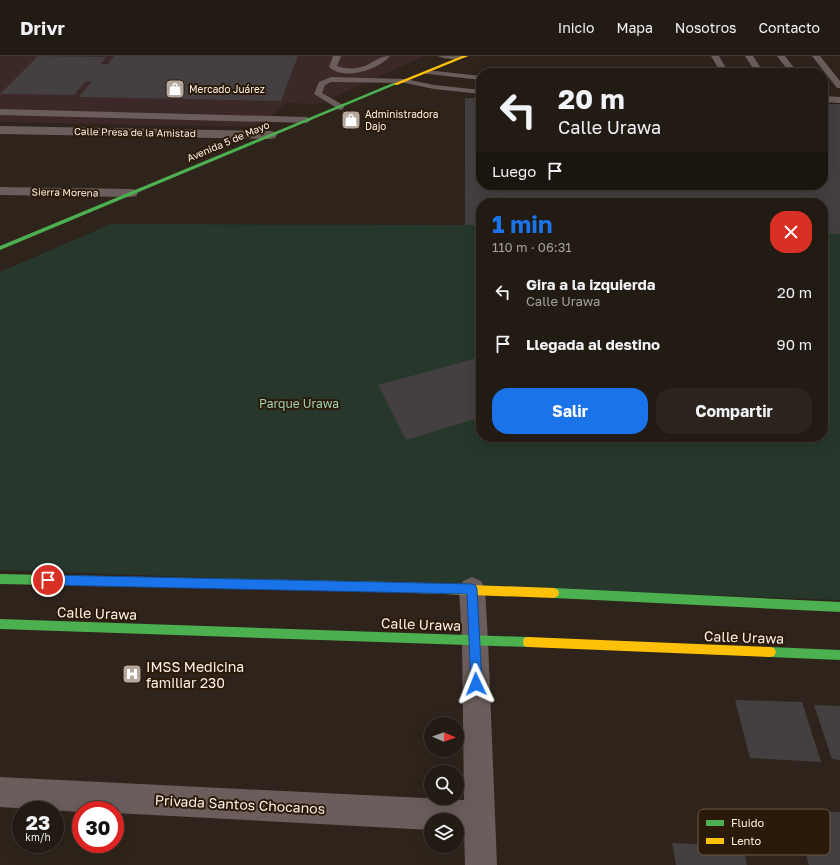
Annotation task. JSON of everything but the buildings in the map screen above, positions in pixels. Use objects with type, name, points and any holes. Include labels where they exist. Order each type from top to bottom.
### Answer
[{"type":"main road","name":"Avenida 5 de Mayo","points":[[0,248],[270,135],[429,72],[465,56]]},
{"type":"main road","points":[[0,579],[472,589],[840,607]]},
{"type":"main road","name":"Calle Urawa","points":[[0,624],[475,640],[840,655]]},
{"type":"street","name":"Calle Presa de la Amistad","points":[[0,130],[270,135]]},
{"type":"street","name":"Sierra Morena","points":[[0,192],[131,193]]},
{"type":"street","points":[[472,589],[475,640],[481,865]]},
{"type":"street","name":"Privada Santos Chocanos","points":[[0,792],[480,817]]},
{"type":"lane","points":[[338,56],[335,58],[332,65],[336,69],[370,67],[386,56]]},
{"type":"lane","points":[[442,56],[465,56]]},
{"type":"lane","points":[[715,56],[722,68]]},
{"type":"lane","points":[[748,56],[756,68]]},
{"type":"lane","points":[[781,56],[790,68]]},
{"type":"lane","points":[[816,56],[826,68]]},
{"type":"lane","points":[[828,70],[840,85]]},
{"type":"lane","points":[[429,72],[476,77]]},
{"type":"lane","points":[[340,107],[318,94],[322,82],[332,79],[405,81],[434,87],[476,91]]},
{"type":"lane","points":[[828,84],[840,85]]},
{"type":"lane","points":[[828,99],[840,100]]},
{"type":"lane","points":[[0,112],[307,120]]},
{"type":"shaded area","name":"Mercado Juárez","points":[[0,56],[425,56],[318,104],[287,103],[258,127],[0,122]]},
{"type":"green space","name":"Parque Urawa","points":[[111,224],[476,225],[476,442],[828,442],[828,234],[840,234],[840,600],[0,570],[0,272]]},
{"type":"traffic: fast","points":[[0,248],[395,84]]},
{"type":"traffic: fast","points":[[0,579],[391,587]]},
{"type":"traffic: fast","points":[[554,593],[840,607]]},
{"type":"traffic: fast","points":[[0,624],[528,642]]},
{"type":"traffic: fast","points":[[770,652],[840,655]]},
{"type":"traffic: slow","points":[[395,84],[466,56]]},
{"type":"traffic: slow","points":[[391,587],[554,593]]},
{"type":"traffic: slow","points":[[528,642],[770,652]]},
{"type":"place","name":"Mercado Juárez","points":[[175,89]]},
{"type":"place","name":"Administradora Dajo","points":[[351,120]]},
{"type":"place","name":"IMSS Medicina familiar 230","points":[[132,674]]},
{"type":"route","points":[[48,580],[472,589],[476,684]]}]
